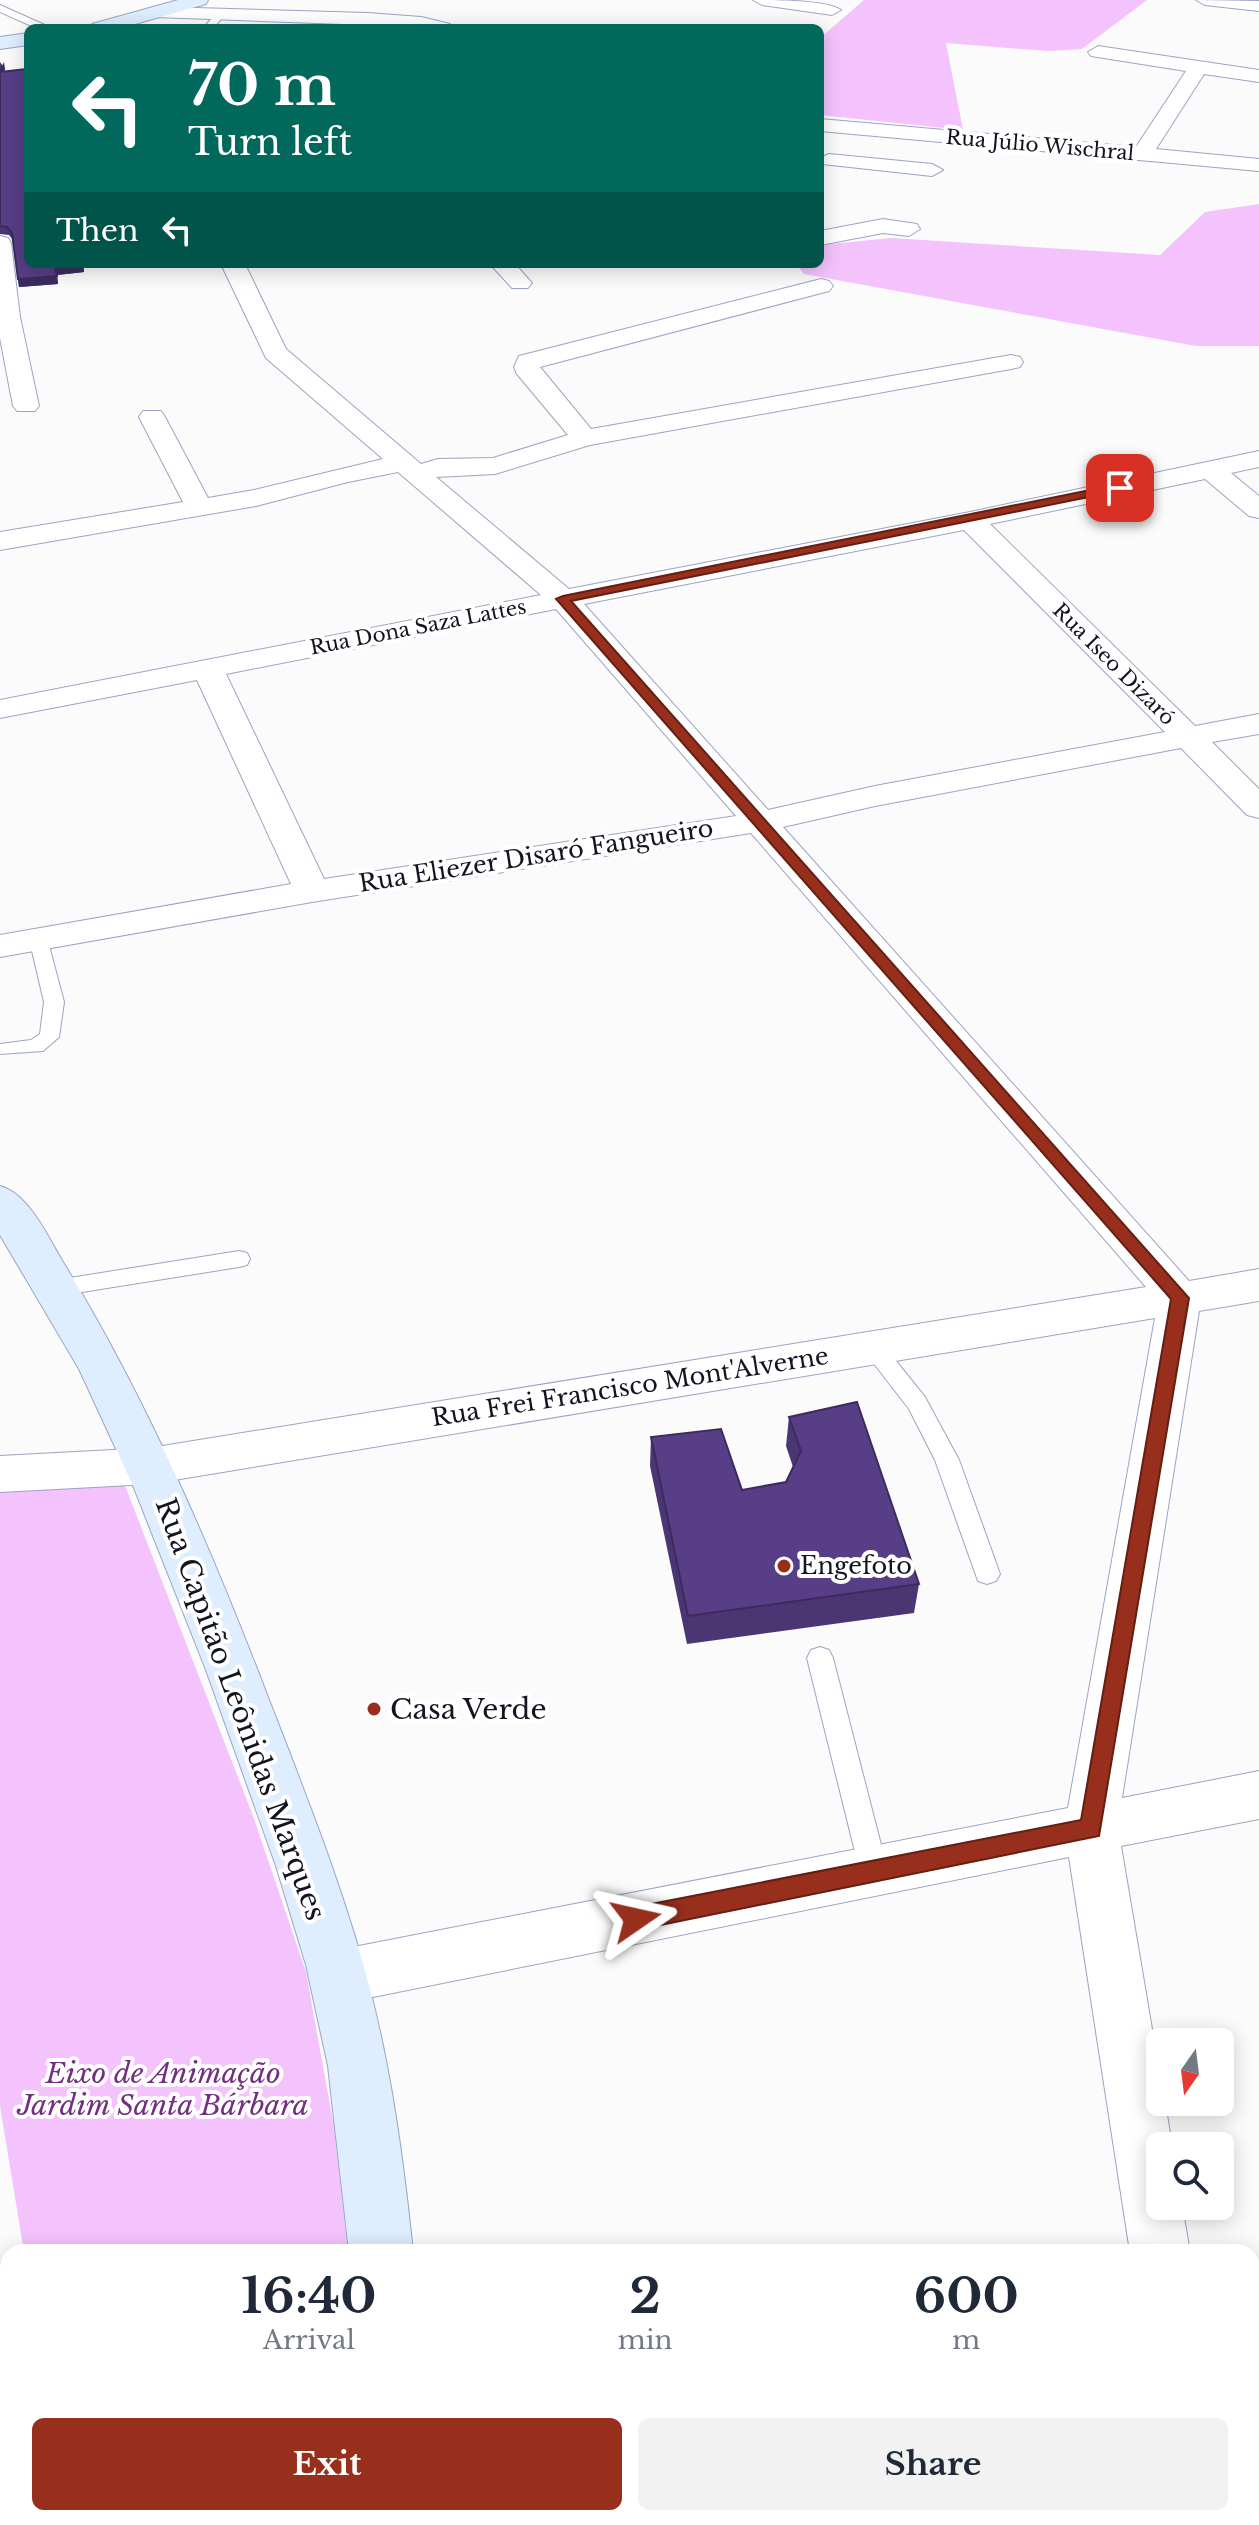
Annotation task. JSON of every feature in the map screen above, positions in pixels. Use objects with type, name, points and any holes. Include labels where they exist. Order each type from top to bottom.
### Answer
[{"type":"main road","points":[[128,24],[189,1]]},
{"type":"main road","points":[[0,43],[24,40]]},
{"type":"main road","name":"Rua Capitão Leônidas Marques","points":[[0,1201],[57,1288],[150,1466],[265,1761],[338,1977],[370,2137],[380,2244]]},
{"type":"street","points":[[762,0],[838,5]]},
{"type":"street","points":[[1205,0],[1259,6]]},
{"type":"street","points":[[812,24],[838,5]]},
{"type":"street","points":[[161,13],[214,22],[367,19],[425,24]]},
{"type":"street","points":[[1098,52],[1259,76]]},
{"type":"street","points":[[1142,154],[1198,67]]},
{"type":"street","name":"Rua Júlio Wischral","points":[[824,125],[1259,165]]},
{"type":"street","points":[[844,127],[824,170],[932,170]]},
{"type":"street","points":[[824,237],[883,226],[909,229]]},
{"type":"street","points":[[0,243],[4,317],[26,406]]},
{"type":"street","points":[[235,268],[275,353],[563,599],[1180,1298],[1091,1828],[1159,2244]]},
{"type":"street","points":[[506,268],[520,283]]},
{"type":"street","points":[[585,438],[530,374],[528,361],[821,286]]},
{"type":"street","points":[[0,541],[270,495],[356,471],[495,466],[585,438],[1011,362]]},
{"type":"street","points":[[152,417],[199,507]]},
{"type":"street","name":"Rua Dona Saza Lattes","points":[[0,709],[970,520],[1259,459]]},
{"type":"street","points":[[1210,469],[1259,510]]},
{"type":"street","name":"Rua Iseo Dizaró","points":[[970,520],[1259,808]]},
{"type":"street","points":[[207,667],[312,891]]},
{"type":"street","name":"Rua Eliezer Disaró Fangueiro","points":[[0,946],[312,891],[760,822],[875,796],[1259,724]]},
{"type":"street","name":"Rua Frei Francisco Mont'Alverne","points":[[0,1474],[150,1466],[1259,1285]]},
{"type":"street","points":[[338,1977],[1259,1795]]},
{"type":"lane","points":[[0,8],[35,24]]},
{"type":"lane","points":[[6,1049],[36,1046],[49,1037],[54,1002],[38,938]]},
{"type":"lane","points":[[57,1288],[239,1259]]},
{"type":"lane","points":[[872,1347],[917,1403],[947,1460],[987,1574]]},
{"type":"lane","points":[[820,1658],[874,1872]]},
{"type":"green space","points":[[864,0],[1147,0],[1082,49],[1048,51],[946,43],[963,130],[824,115],[824,35]]},
{"type":"green space","points":[[1259,204],[1259,346],[1196,346],[804,274],[799,268],[824,268],[824,245],[891,238],[1160,255],[1205,212]]},
{"type":"green space","name":"Eixo de Animação Jardim Santa Bárbara","points":[[124,1483],[253,1816],[306,1972],[334,2127],[347,2244],[23,2244],[0,2106],[0,1492]]},
{"type":"building","points":[[24,69],[24,268],[55,268],[57,276],[18,279],[12,233],[7,227],[0,226],[0,72]]},
{"type":"building","name":"Engefoto","points":[[857,1402],[919,1584],[688,1616],[651,1437],[721,1429],[742,1490],[786,1482],[801,1451],[789,1417]]},
{"type":"place","name":"Engefoto","points":[[784,1566]]},
{"type":"place","name":"Casa Verde","points":[[374,1709]]},
{"type":"route","points":[[636,1919],[1091,1828],[1180,1298],[563,599],[1120,488]]}]
